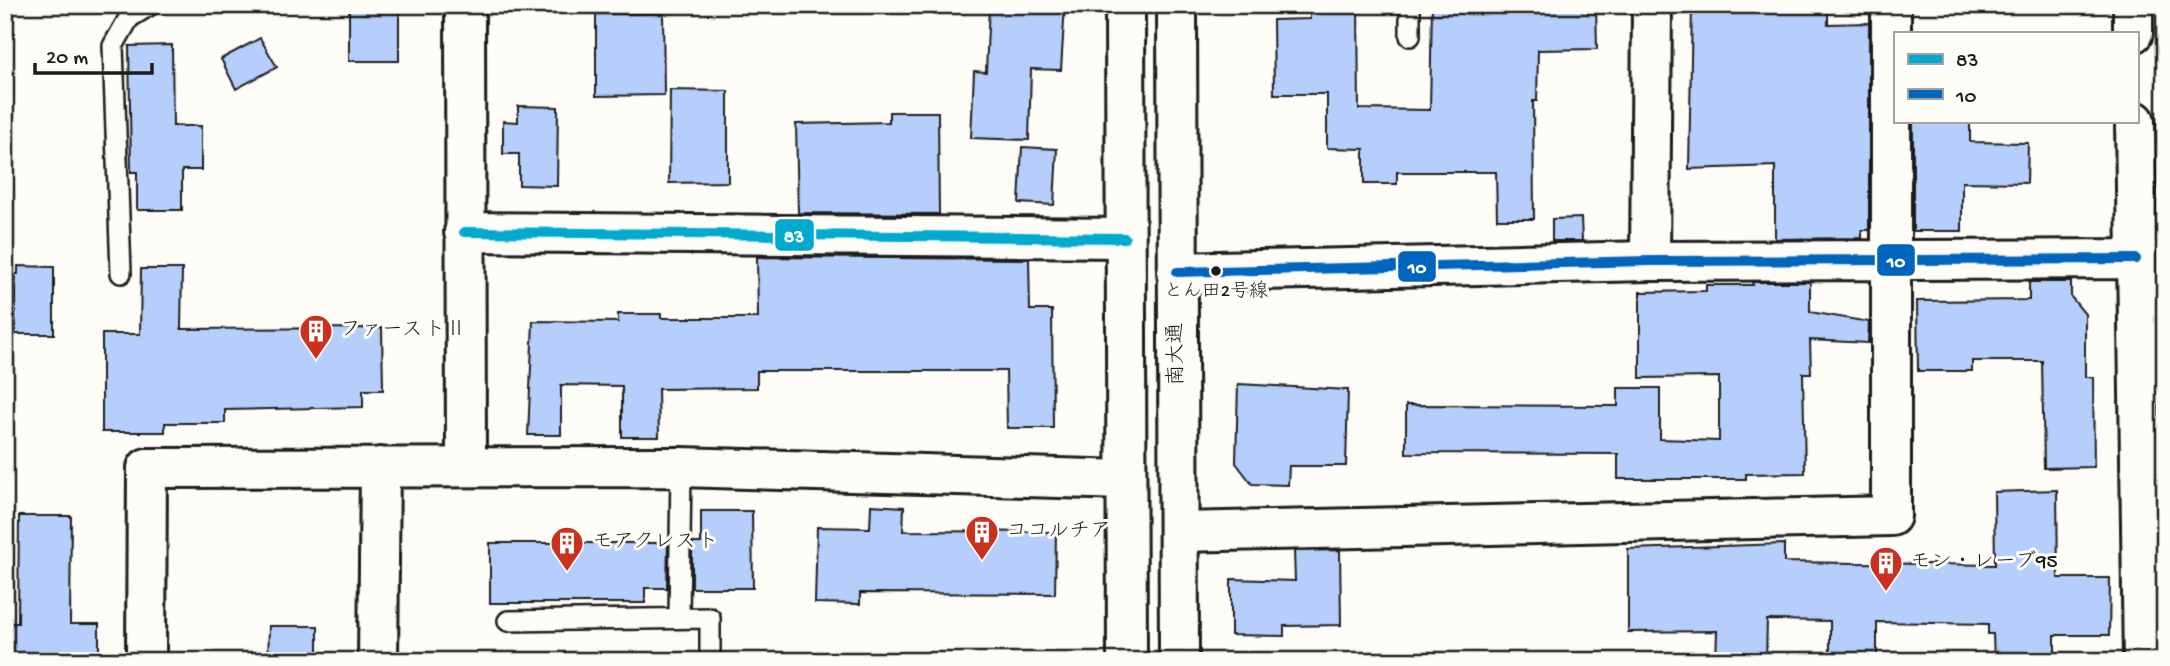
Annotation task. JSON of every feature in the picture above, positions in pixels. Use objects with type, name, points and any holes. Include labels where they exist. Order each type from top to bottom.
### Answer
[{"type":"street","points":[[465,5],[466,467]]},
{"type":"street","points":[[1125,5],[1127,661]]},
{"type":"street","name":"南大通","points":[[1177,5],[1179,661]]},
{"type":"street","points":[[1650,261],[1652,5]]},
{"type":"street","points":[[1180,532],[1891,516],[1891,5]]},
{"type":"street","points":[[2133,5],[2133,32]]},
{"type":"street","points":[[2134,122],[2143,661]]},
{"type":"street","points":[[464,232],[1125,238]]},
{"type":"street","points":[[1177,272],[1650,261],[2136,259]]},
{"type":"street","points":[[378,661],[380,467]]},
{"type":"street","points":[[146,661],[147,468],[681,467],[1126,480]]},
{"type":"lane","points":[[121,273],[113,46],[129,18],[150,5]]},
{"type":"lane","points":[[1410,5],[1410,36]]},
{"type":"lane","points":[[679,618],[681,467]]},
{"type":"lane","points":[[508,621],[710,618],[710,661]]},
{"type":"building","points":[[349,5],[399,5],[399,61],[349,61]]},
{"type":"building","points":[[989,5],[1065,5],[1061,70],[1031,69],[1029,140],[971,138],[974,71],[986,72]]},
{"type":"building","points":[[1310,5],[1358,5],[1359,109],[1430,110],[1432,5],[1596,5],[1597,49],[1538,50],[1537,101],[1533,101],[1534,219],[1497,219],[1496,172],[1397,172],[1397,184],[1364,184],[1364,149],[1327,148],[1327,94],[1274,94],[1273,20],[1310,19]]},
{"type":"building","points":[[1692,5],[1828,5],[1828,24],[1869,23],[1869,230],[1862,230],[1862,238],[1775,239],[1775,166],[1689,169]]},
{"type":"building","points":[[663,13],[664,95],[596,96],[596,14]]},
{"type":"building","points":[[260,38],[277,67],[236,89],[221,59]]},
{"type":"building","points":[[172,45],[173,126],[201,126],[201,170],[182,170],[182,210],[137,210],[137,172],[131,172],[129,46]]},
{"type":"building","points":[[670,90],[728,91],[728,182],[669,183]]},
{"type":"building","points":[[518,106],[558,107],[557,186],[519,185],[519,154],[503,154],[503,121],[518,122]]},
{"type":"building","points":[[889,112],[938,112],[939,214],[798,213],[796,124],[889,122]]},
{"type":"building","points":[[1913,122],[1970,122],[1970,142],[2028,143],[2027,183],[1962,182],[1962,231],[1913,231]]},
{"type":"building","points":[[1022,147],[1057,149],[1054,205],[1019,203]]},
{"type":"building","points":[[1581,218],[1582,241],[1552,241],[1552,219]]},
{"type":"building","points":[[757,257],[1029,259],[1030,310],[1052,310],[1053,428],[1007,428],[1006,371],[757,371],[757,388],[658,389],[659,437],[622,437],[622,386],[561,385],[561,435],[528,435],[533,321],[618,322],[618,314],[661,314],[661,318],[758,318]]},
{"type":"building","points":[[18,266],[54,267],[54,334],[15,334],[15,274],[18,274]]},
{"type":"building","points":[[141,269],[182,269],[181,329],[382,328],[383,390],[363,390],[363,407],[225,410],[225,423],[165,423],[165,432],[102,432],[102,334],[140,334]]},
{"type":"building","points":[[1752,282],[1810,282],[1810,312],[1869,322],[1868,343],[1810,340],[1811,373],[1803,373],[1805,473],[1746,474],[1746,479],[1618,479],[1618,454],[1406,453],[1406,405],[1618,406],[1618,388],[1660,388],[1660,439],[1719,441],[1719,377],[1640,378],[1640,292],[1706,291],[1706,285],[1753,285]]},
{"type":"building","points":[[2029,282],[2071,282],[2071,297],[2085,314],[2085,377],[2093,377],[2094,467],[2044,468],[2042,361],[1972,361],[1972,371],[1918,371],[1917,301],[2029,300]]},
{"type":"building","points":[[1238,384],[1348,390],[1346,466],[1289,466],[1288,485],[1252,484],[1236,463]]},
{"type":"building","points":[[2057,490],[2058,578],[2110,578],[2109,635],[2055,635],[2055,661],[1994,661],[1993,634],[1988,634],[1988,624],[1877,622],[1877,661],[1830,661],[1830,621],[1767,620],[1766,661],[1716,661],[1717,631],[1628,632],[1628,549],[1784,544],[1784,562],[1995,565],[1994,492]]},
{"type":"building","points":[[871,505],[904,507],[903,531],[1056,532],[1055,594],[860,593],[860,604],[815,603],[817,527],[870,528]]},
{"type":"building","points":[[701,511],[752,511],[753,588],[692,588],[692,543],[701,543]]},
{"type":"building","points":[[19,516],[71,516],[70,624],[99,624],[99,661],[5,661],[5,623],[18,623]]},
{"type":"building","name":"モアクレスト","points":[[490,543],[668,543],[667,588],[645,588],[645,603],[490,603]]},
{"type":"building","points":[[1340,550],[1341,625],[1284,626],[1284,636],[1231,635],[1231,579],[1295,581],[1294,551]]},
{"type":"building","points":[[269,626],[318,626],[318,661],[268,661]]},
{"type":"transit line","name":"83","points":[[464,232],[1125,238]]},
{"type":"transit line","name":"10","points":[[1177,272],[1650,261],[2136,259]]},
{"type":"place","name":"とん田2号線","points":[[1216,271]]},
{"type":"place","name":"ファーストⅡ","points":[[316,361]]},
{"type":"place","name":"ココルチア","points":[[982,562]]},
{"type":"place","name":"モアクレスト","points":[[567,573]]},
{"type":"place","name":"モン・レーブ95","points":[[1886,593]]}]
